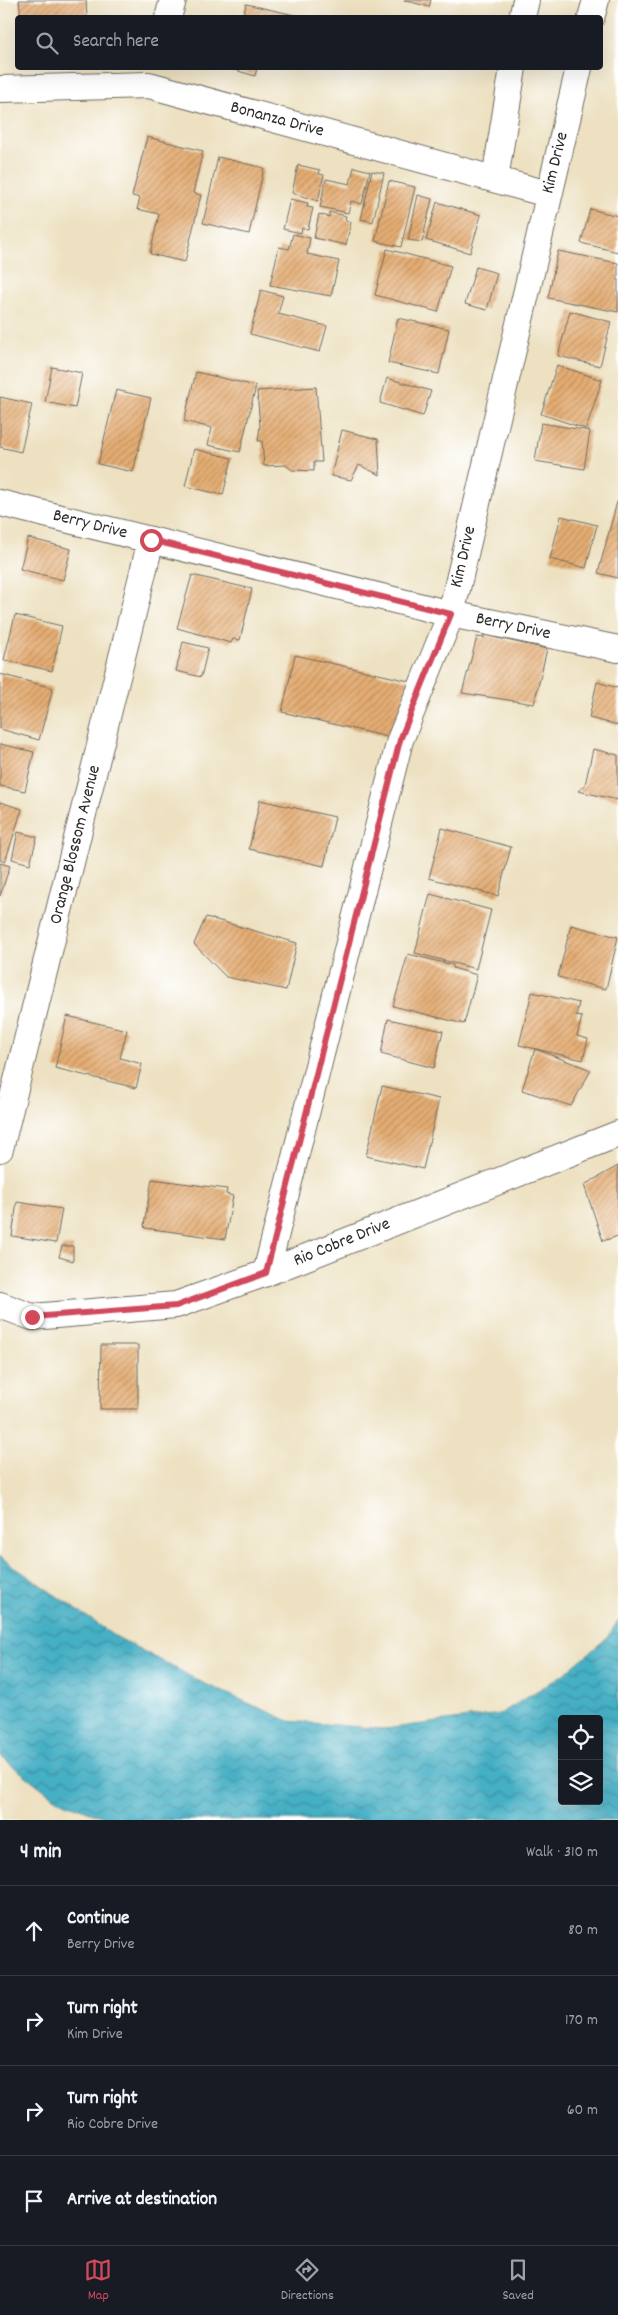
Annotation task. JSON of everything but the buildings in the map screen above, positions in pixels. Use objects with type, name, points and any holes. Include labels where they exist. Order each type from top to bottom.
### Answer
[{"type":"street","points":[[169,15],[173,0]]},
{"type":"street","points":[[523,15],[526,0]]},
{"type":"street","points":[[592,15],[596,0]]},
{"type":"street","points":[[495,179],[513,70]]},
{"type":"street","name":"Kim Drive","points":[[266,1273],[400,740],[451,614],[579,70]]},
{"type":"street","name":"Bonanza Drive","points":[[0,89],[151,76],[548,194]]},
{"type":"street","name":"Berry Drive","points":[[0,503],[451,614],[618,649]]},
{"type":"street","name":"Orange Blossom Avenue","points":[[0,1149],[151,540]]},
{"type":"street","name":"Rio Cobre Drive","points":[[0,1306],[32,1317],[176,1306],[266,1273],[618,1134]]},
{"type":"water","points":[[0,1557],[115,1636],[201,1682],[289,1721],[384,1729],[500,1714],[564,1674],[607,1638],[618,1621],[618,1820],[112,1820],[56,1799],[0,1756]]},
{"type":"route","points":[[32,1317],[176,1306],[266,1273],[400,740],[451,614],[151,540]]}]
